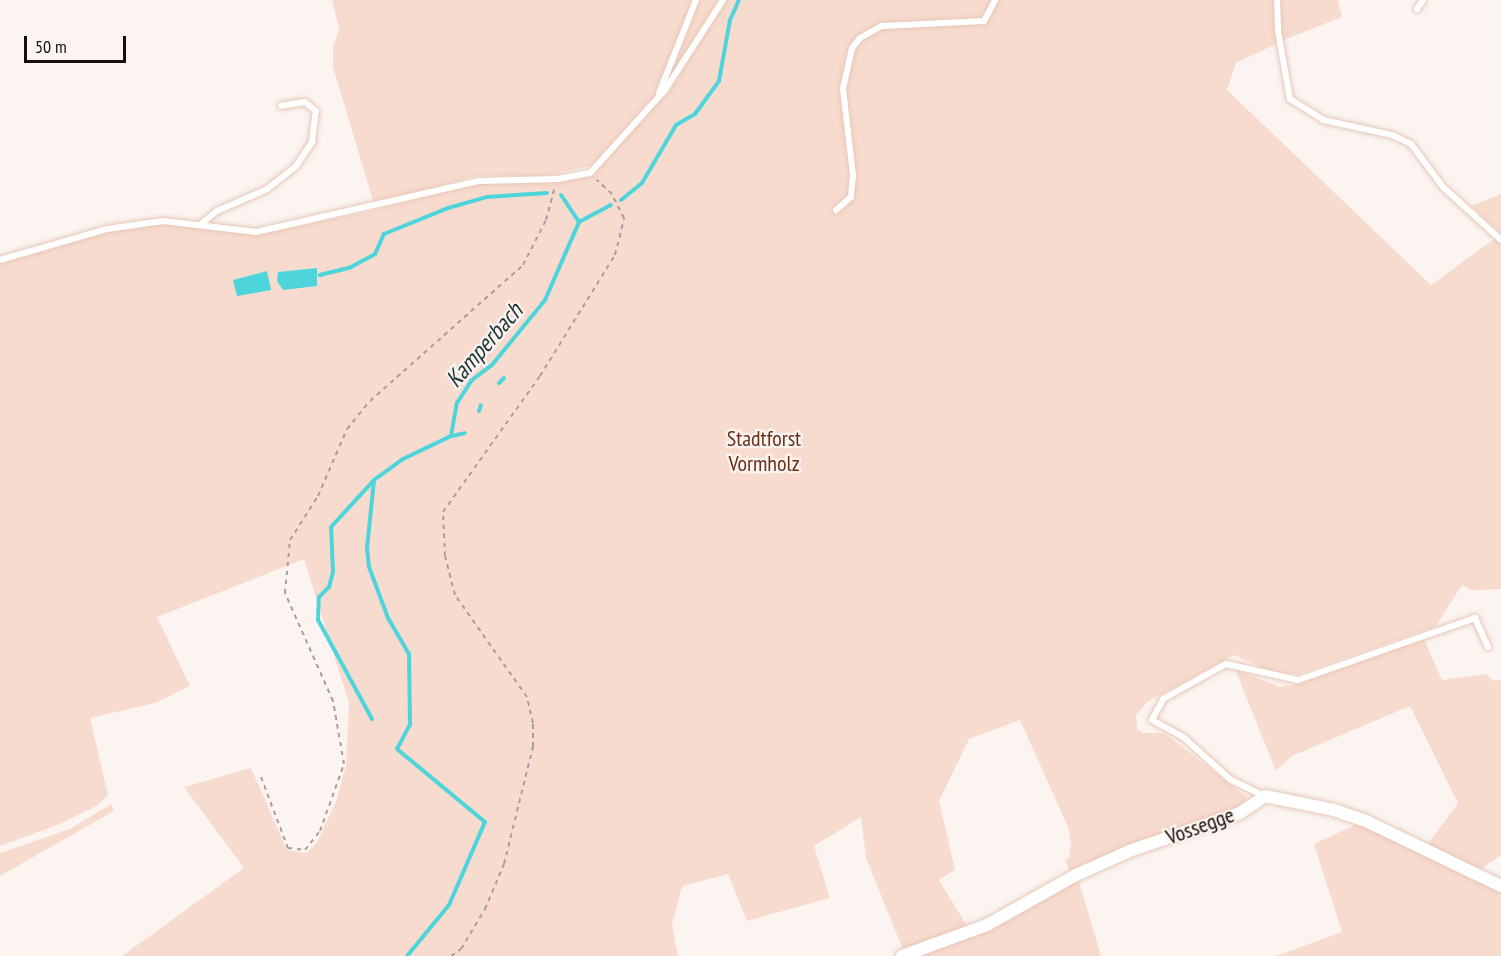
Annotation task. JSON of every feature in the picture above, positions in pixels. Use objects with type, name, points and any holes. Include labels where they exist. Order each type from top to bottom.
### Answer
[{"type":"street","points":[[1265,796],[1334,810],[1368,822],[1501,886]]},
{"type":"street","name":"Vossegge","points":[[902,956],[987,925],[1086,871],[1132,850],[1240,813],[1265,796]]},
{"type":"lane","points":[[659,93],[696,0]]},
{"type":"lane","points":[[0,260],[107,229],[163,221],[256,232],[478,181],[558,179],[590,173],[689,58],[723,0]]},
{"type":"lane","points":[[836,210],[851,196],[853,175],[843,89],[852,48],[860,38],[882,26],[984,21],[995,0]]},
{"type":"lane","points":[[1277,0],[1278,31],[1290,99],[1323,120],[1392,135],[1411,144],[1443,188],[1501,240]]},
{"type":"lane","points":[[1417,9],[1423,0]]},
{"type":"lane","points":[[201,224],[217,211],[267,189],[302,158],[312,142],[316,111],[305,102],[282,106]]},
{"type":"lane","points":[[1265,796],[1231,780],[1183,737],[1152,720],[1163,699],[1226,664],[1298,680],[1475,618],[1488,647]]},
{"type":"path","points":[[451,956],[461,949],[485,909],[504,864],[533,747],[533,723],[527,697],[455,595],[445,556],[443,512],[540,376],[615,255],[624,218],[612,194],[590,173]]},
{"type":"path","points":[[261,777],[288,848],[305,850],[320,831],[344,764],[333,701],[285,593],[290,540],[318,496],[347,429],[370,401],[523,265],[546,220],[558,179]]},
{"type":"green space","name":"Stadtforst Vormholz","points":[[332,0],[1275,0],[1278,43],[1236,63],[1227,90],[1431,285],[1501,234],[1501,589],[1471,590],[1462,585],[1436,626],[1298,674],[1273,672],[1234,655],[1147,702],[1136,715],[1137,729],[1143,733],[1164,733],[1247,797],[1242,807],[1071,873],[1065,860],[1069,858],[1071,843],[1068,827],[1020,720],[969,739],[939,801],[955,870],[939,880],[967,926],[904,952],[866,858],[861,817],[814,846],[830,898],[747,921],[728,874],[682,886],[672,925],[678,956],[122,956],[244,868],[184,787],[251,768],[287,850],[306,853],[316,844],[336,802],[346,765],[349,703],[304,559],[157,617],[190,686],[155,703],[90,718],[108,795],[98,805],[60,824],[0,846],[0,263],[97,234],[158,223],[256,235],[372,211],[478,183],[560,181],[593,175],[655,102],[652,98],[593,165],[544,176],[475,176],[374,204],[333,67],[333,47],[339,29]]},
{"type":"green space","points":[[1280,0],[1338,0],[1342,17],[1281,41]]},
{"type":"green space","points":[[1501,194],[1501,233],[1471,206]]},
{"type":"green space","points":[[1424,639],[1442,680],[1486,674],[1494,681],[1501,679],[1501,855],[1478,871],[1428,844],[1458,803],[1410,706],[1292,756],[1276,771],[1235,669],[1280,687],[1299,684]]},
{"type":"green space","points":[[111,804],[114,811],[0,876],[0,853],[70,829]]},
{"type":"green space","points":[[1359,823],[1501,890],[1501,956],[1276,956],[1342,932],[1314,844]]},
{"type":"green space","points":[[1078,878],[1101,956],[913,956]]},
{"type":"water","points":[[317,268],[317,286],[283,290],[277,281],[278,272]]},
{"type":"water","points":[[267,271],[271,290],[237,296],[233,280]]},
{"type":"waterway","name":"Kamperbach","points":[[621,200],[642,183],[676,125],[695,114],[719,81],[730,20],[739,0]]},
{"type":"waterway","points":[[320,275],[351,267],[375,254],[384,234],[448,208],[487,197],[547,193]]},
{"type":"waterway","points":[[561,195],[579,222]]},
{"type":"waterway","name":"Kamperbach","points":[[407,956],[449,905],[485,822],[397,749],[410,725],[409,654],[388,618],[369,567],[367,548],[374,480],[403,459],[451,436],[457,403],[472,380],[492,365],[545,300],[579,222],[611,205]]},
{"type":"waterway","points":[[499,383],[504,378]]},
{"type":"waterway","points":[[479,411],[481,405]]},
{"type":"waterway","points":[[452,436],[465,433]]},
{"type":"waterway","points":[[372,719],[318,620],[319,597],[329,587],[333,572],[331,527],[374,480]]}]
